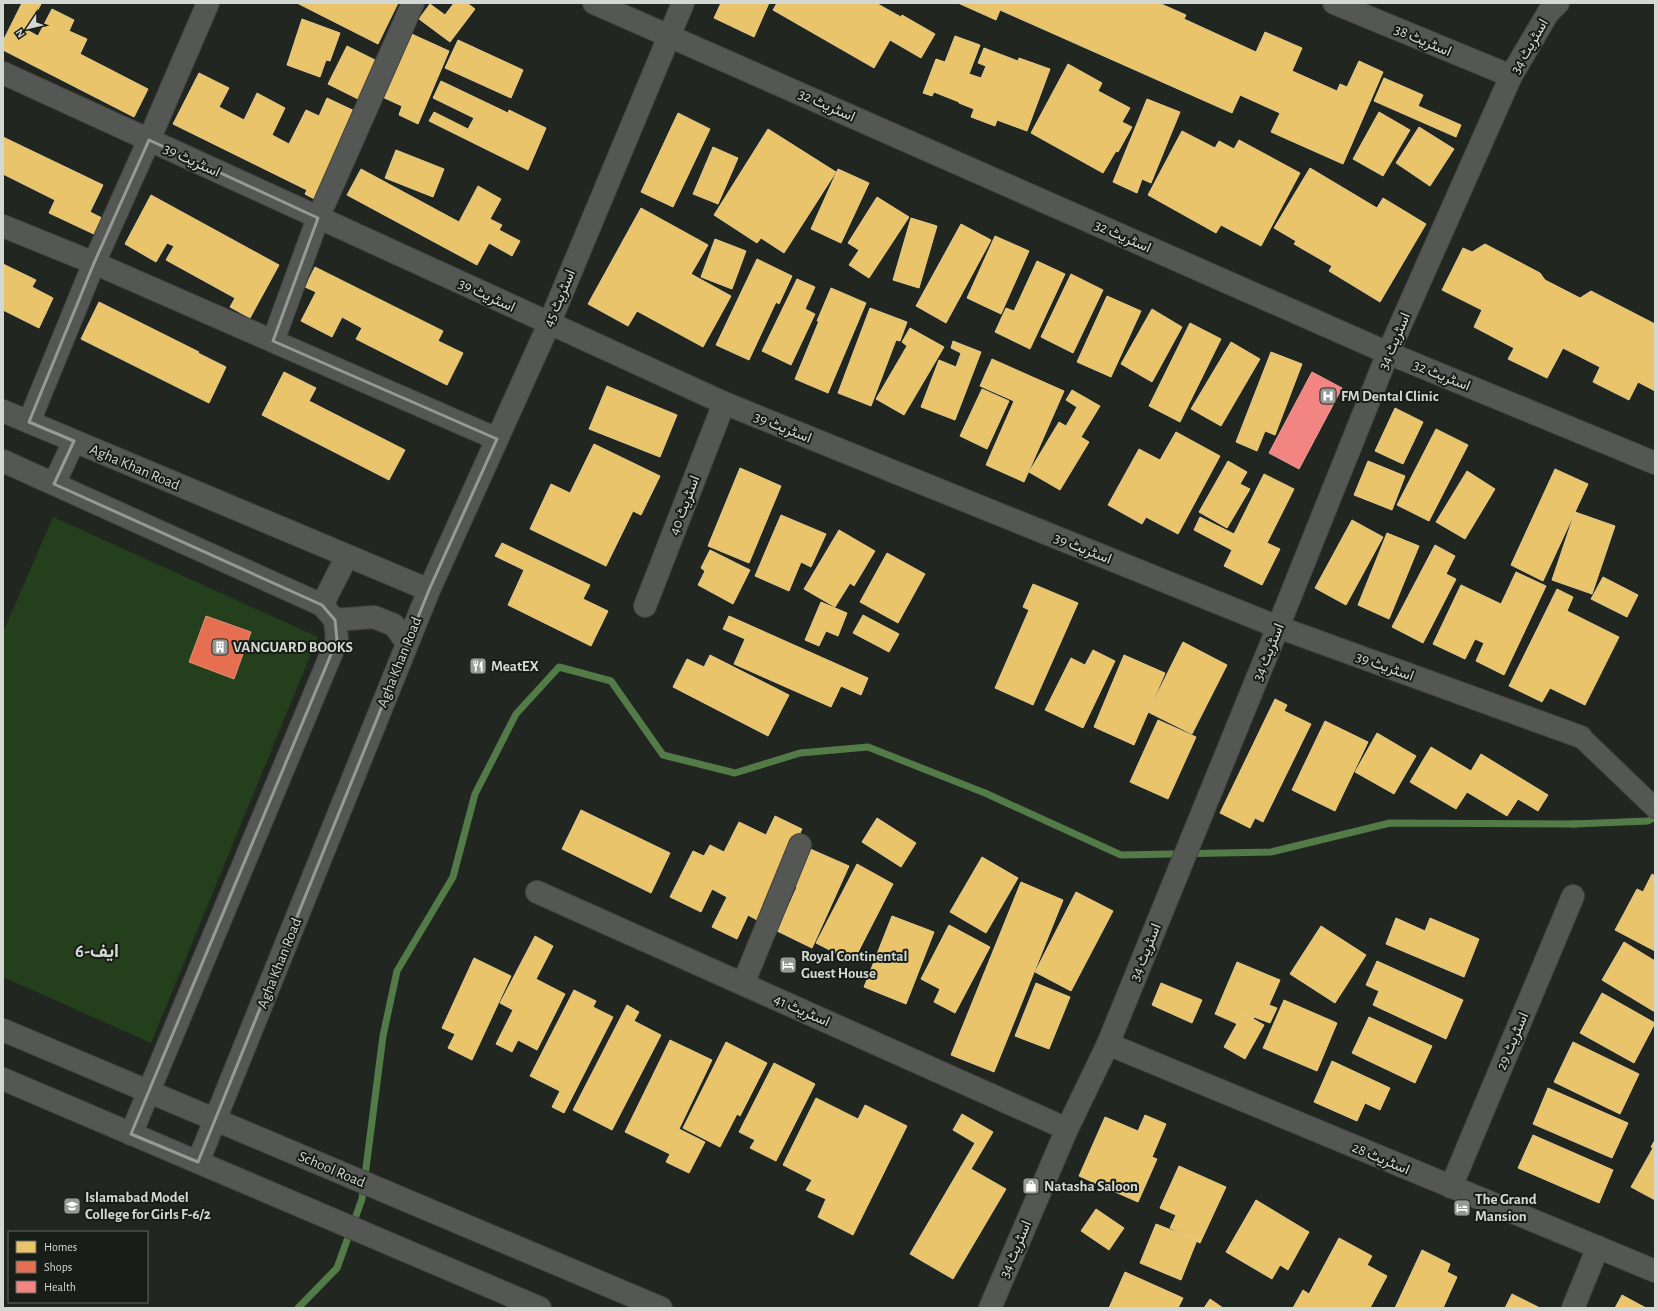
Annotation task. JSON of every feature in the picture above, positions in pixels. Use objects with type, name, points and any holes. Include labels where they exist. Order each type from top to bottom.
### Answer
[{"type":"street","points":[[29,422],[94,262],[208,3]]},
{"type":"street","points":[[273,341],[318,218],[413,3]]},
{"type":"street","name":"اسٹریٹ 32","points":[[594,3],[1388,353],[1655,463]]},
{"type":"street","name":"اسٹریٹ 45","points":[[429,590],[549,324],[683,3]]},
{"type":"street","name":"اسٹریٹ 38","points":[[1334,3],[1511,76]]},
{"type":"street","name":"اسٹریٹ 34","points":[[990,1308],[1067,1128],[1108,1044],[1388,353],[1511,76],[1548,13],[1558,3]]},
{"type":"street","name":"اسٹریٹ 39","points":[[3,73],[724,403],[1278,627],[1581,737]]},
{"type":"street","points":[[3,226],[94,262],[497,439]]},
{"type":"street","name":"اسٹریٹ 40","points":[[645,606],[724,403]]},
{"type":"street","name":"Agha Khan Road","points":[[3,411],[429,590],[198,1162]]},
{"type":"street","points":[[54,484],[74,441]]},
{"type":"street","points":[[3,461],[328,613],[374,617],[394,625],[407,643]]},
{"type":"street","points":[[131,1134],[337,640],[328,613],[347,556]]},
{"type":"street","points":[[1581,737],[1655,808]]},
{"type":"street","points":[[743,984],[800,845]]},
{"type":"street","name":"اسٹریٹ 41","points":[[537,892],[1067,1128]]},
{"type":"street","name":"اسٹریٹ 29","points":[[1451,1187],[1573,896]]},
{"type":"street","name":"School Road","points":[[3,1030],[661,1308]]},
{"type":"street","name":"اسٹریٹ 28","points":[[1108,1044],[1655,1271]]},
{"type":"street","points":[[3,1079],[540,1308]]},
{"type":"street","points":[[1573,1308],[1598,1248]]},
{"type":"highlighted area","points":[[149,140],[318,218],[273,341],[497,439],[429,590],[198,1162],[131,1134],[337,640],[335,620],[322,605],[54,484],[74,441],[29,422],[94,263]]},
{"type":"green space","points":[[53,517],[318,637],[151,1043],[3,977],[3,632]]},
{"type":"building: Homes","points":[[22,3],[41,4],[27,30],[38,36],[52,9],[74,20],[69,31],[87,39],[80,54],[148,89],[134,117],[3,50],[3,41]]},
{"type":"building: Homes","points":[[297,3],[398,3],[378,44]]},
{"type":"building: Homes","points":[[454,3],[467,3],[475,9],[450,42],[419,19],[430,4],[445,15]]},
{"type":"building: Homes","points":[[721,3],[769,3],[754,37],[714,18]]},
{"type":"building: Homes","points":[[777,3],[876,3],[901,17],[902,15],[935,34],[921,58],[890,40],[874,68],[773,10]]},
{"type":"building: Homes","points":[[958,3],[1159,3],[1186,15],[1184,19],[1256,52],[1265,32],[1302,48],[1292,71],[1337,91],[1340,84],[1347,87],[1359,61],[1383,72],[1343,164],[1271,132],[1280,113],[1240,95],[1232,113],[1000,10],[996,20]]},
{"type":"building: Homes","points":[[302,19],[340,33],[330,61],[326,60],[320,77],[287,65]]},
{"type":"building: Homes","points":[[405,31],[449,51],[418,124],[399,115],[402,106],[378,95]]},
{"type":"building: Homes","points":[[955,36],[980,45],[969,74],[981,78],[986,66],[978,63],[984,48],[1018,61],[1019,58],[1050,69],[1027,131],[997,120],[995,126],[971,117],[974,109],[959,102],[934,92],[932,96],[923,93],[936,59],[945,62]]},
{"type":"building: Homes","points":[[458,40],[523,70],[511,98],[445,68]]},
{"type":"building: Homes","points":[[347,46],[379,62],[360,100],[328,84]]},
{"type":"building: Homes","points":[[1068,64],[1102,83],[1098,91],[1130,108],[1122,122],[1132,127],[1118,152],[1116,151],[1103,173],[1031,133]]},
{"type":"building: Homes","points":[[199,73],[229,88],[219,107],[244,120],[257,93],[285,108],[272,135],[289,144],[306,110],[319,116],[327,98],[361,114],[318,201],[305,194],[307,190],[173,124]]},
{"type":"building: Homes","points":[[1384,78],[1423,95],[1418,106],[1461,125],[1456,137],[1374,101]]},
{"type":"building: Homes","points":[[441,81],[508,113],[509,110],[546,128],[528,170],[429,121],[434,112],[468,129],[474,118],[433,98]]},
{"type":"building: Homes","points":[[1147,99],[1180,112],[1151,183],[1142,179],[1137,193],[1113,182]]},
{"type":"building: Homes","points":[[1379,112],[1410,130],[1383,176],[1353,159]]},
{"type":"building: Homes","points":[[678,113],[710,129],[673,207],[641,192]]},
{"type":"building: Homes","points":[[1419,127],[1454,149],[1430,186],[1396,163]]},
{"type":"building: Homes","points":[[768,129],[836,172],[784,253],[761,238],[757,243],[714,215]]},
{"type":"building: Homes","points":[[1182,131],[1215,148],[1219,141],[1234,149],[1239,140],[1300,173],[1261,246],[1221,225],[1216,233],[1148,195]]},
{"type":"building: Homes","points":[[3,137],[103,185],[90,212],[106,220],[98,236],[49,213],[55,200],[3,174]]},
{"type":"building: Homes","points":[[713,147],[738,158],[718,204],[693,194]]},
{"type":"building: Homes","points":[[396,150],[444,169],[433,197],[385,178]]},
{"type":"building: Homes","points":[[1310,168],[1377,208],[1383,198],[1426,224],[1380,302],[1329,271],[1332,266],[1294,244],[1296,241],[1274,228]]},
{"type":"building: Homes","points":[[361,169],[459,222],[478,186],[501,199],[490,219],[502,225],[499,230],[520,241],[512,256],[489,243],[477,265],[347,195]]},
{"type":"building: Homes","points":[[838,169],[869,183],[841,243],[811,229]]},
{"type":"building: Homes","points":[[151,195],[279,265],[250,318],[230,307],[235,298],[166,260],[174,246],[167,243],[156,262],[125,244]]},
{"type":"building: Homes","points":[[877,197],[909,217],[869,278],[849,265],[859,250],[848,243]]},
{"type":"building: Homes","points":[[641,208],[708,245],[691,274],[731,296],[703,347],[637,311],[628,326],[588,304]]},
{"type":"building: Homes","points":[[911,218],[937,226],[919,288],[893,280]]},
{"type":"building: Homes","points":[[961,224],[991,240],[946,323],[916,306]]},
{"type":"building: Homes","points":[[995,236],[1029,251],[1001,314],[967,298]]},
{"type":"building: Homes","points":[[715,239],[746,251],[732,289],[701,277]]},
{"type":"building: Homes","points":[[1485,244],[1540,273],[1545,280],[1580,298],[1591,291],[1655,324],[1655,391],[1638,382],[1629,400],[1593,382],[1600,367],[1563,348],[1547,378],[1508,359],[1514,348],[1474,327],[1482,310],[1442,290],[1463,248],[1472,252]]},
{"type":"building: Homes","points":[[757,259],[792,276],[779,304],[776,302],[749,360],[716,345]]},
{"type":"building: Homes","points":[[1037,261],[1065,274],[1030,349],[995,332],[1006,308],[1014,311]]},
{"type":"building: Homes","points":[[3,264],[36,280],[32,287],[53,298],[39,328],[3,310]]},
{"type":"building: Homes","points":[[315,267],[443,331],[438,341],[463,353],[447,385],[356,339],[362,328],[342,317],[332,337],[301,321],[316,292],[305,287]]},
{"type":"building: Homes","points":[[1071,274],[1103,290],[1073,353],[1041,337]]},
{"type":"building: Homes","points":[[797,279],[815,287],[805,309],[815,314],[791,365],[762,351]]},
{"type":"building: Homes","points":[[831,288],[866,303],[828,393],[795,379]]},
{"type":"building: Homes","points":[[1107,296],[1141,311],[1111,377],[1077,362]]},
{"type":"building: Homes","points":[[99,302],[226,367],[209,403],[81,339]]},
{"type":"building: Homes","points":[[870,308],[907,322],[900,341],[896,340],[871,406],[838,393]]},
{"type":"building: Homes","points":[[1152,309],[1182,327],[1152,382],[1121,364]]},
{"type":"building: Homes","points":[[1190,323],[1221,339],[1180,422],[1149,406]]},
{"type":"building: Homes","points":[[910,328],[944,347],[904,415],[876,399],[907,346],[902,342]]},
{"type":"building: Homes","points":[[953,341],[981,352],[955,420],[921,407],[939,360],[956,367],[961,353],[951,348]]},
{"type":"building: Homes","points":[[1231,342],[1260,359],[1221,426],[1191,409]]},
{"type":"building: Homes","points":[[1271,352],[1302,364],[1275,435],[1265,431],[1257,451],[1236,442]]},
{"type":"building: Homes","points":[[992,359],[1064,391],[1024,482],[986,465],[1014,401],[980,386]]},
{"type":"building: Homes","points":[[284,372],[316,388],[309,401],[405,450],[389,480],[262,415]]},
{"type":"building: Homes","points":[[607,386],[677,415],[660,457],[589,429]]},
{"type":"building: Homes","points":[[982,389],[1009,401],[987,449],[960,436]]},
{"type":"building: Homes","points":[[1072,390],[1100,406],[1081,437],[1089,442],[1060,490],[1029,472],[1059,422],[1066,426],[1077,407],[1066,400]]},
{"type":"building: Homes","points":[[1395,408],[1423,422],[1403,464],[1375,451]]},
{"type":"building: Homes","points":[[1436,429],[1468,445],[1429,521],[1397,505]]},
{"type":"building: Homes","points":[[1176,432],[1220,456],[1178,534],[1146,517],[1142,524],[1108,505],[1139,449],[1160,460]]},
{"type":"building: Homes","points":[[594,444],[660,476],[641,515],[633,511],[606,566],[530,529],[551,484],[570,493]]},
{"type":"building: Homes","points":[[1228,461],[1247,472],[1240,484],[1250,489],[1227,528],[1199,512]]},
{"type":"building: Homes","points":[[1368,461],[1405,476],[1392,510],[1354,495]]},
{"type":"building: Homes","points":[[740,468],[781,486],[749,563],[708,546]]},
{"type":"building: Homes","points":[[1555,469],[1588,484],[1543,581],[1511,565]]},
{"type":"building: Homes","points":[[1467,471],[1495,489],[1465,539],[1436,522]]},
{"type":"building: Homes","points":[[1264,474],[1294,489],[1267,543],[1280,549],[1262,585],[1224,566],[1232,550],[1194,530],[1200,517],[1234,534]]},
{"type":"building: Homes","points":[[1575,512],[1615,526],[1592,594],[1552,580]]},
{"type":"building: Homes","points":[[781,515],[826,534],[811,567],[801,562],[789,591],[755,576]]},
{"type":"building: Homes","points":[[1352,520],[1383,537],[1346,605],[1315,588]]},
{"type":"building: Homes","points":[[839,530],[875,551],[854,586],[850,583],[835,607],[804,589]]},
{"type":"building: Homes","points":[[1387,533],[1419,546],[1389,619],[1358,605]]},
{"type":"building: Homes","points":[[502,543],[590,585],[583,599],[608,611],[591,646],[508,605],[524,570],[495,556]]},
{"type":"building: Homes","points":[[1435,545],[1455,556],[1446,574],[1456,579],[1423,643],[1392,627]]},
{"type":"building: Homes","points":[[710,550],[750,570],[733,604],[698,585],[705,571],[701,568]]},
{"type":"building: Homes","points":[[887,553],[925,574],[898,623],[860,602]]},
{"type":"building: Homes","points":[[1516,572],[1546,586],[1504,675],[1476,661],[1484,643],[1475,639],[1465,659],[1433,644],[1461,585],[1501,604]]},
{"type":"building: Homes","points":[[1603,577],[1638,595],[1627,617],[1591,599]]},
{"type":"building: Homes","points":[[1033,584],[1078,603],[1033,705],[995,688],[1029,610],[1023,607]]},
{"type":"building: Homes","points":[[1557,589],[1573,597],[1567,611],[1619,637],[1585,705],[1550,688],[1542,702],[1509,686]]},
{"type":"building: Homes","points":[[821,602],[847,613],[838,636],[826,631],[819,646],[805,640]]},
{"type":"building: Homes","points":[[863,615],[899,634],[889,652],[853,633]]},
{"type":"building: Homes","points":[[729,616],[868,678],[861,695],[841,686],[831,707],[734,664],[745,639],[723,629]]},
{"type":"building: Homes","points":[[1183,642],[1227,665],[1192,734],[1148,712]]},
{"type":"building: Homes","points":[[1093,650],[1115,661],[1083,728],[1045,710],[1071,658],[1085,665]]},
{"type":"building: Homes","points":[[710,655],[789,695],[768,736],[673,687],[687,659],[704,667]]},
{"type":"building: Homes","points":[[1124,655],[1165,673],[1134,745],[1094,727]]},
{"type":"building: Homes","points":[[1275,699],[1287,705],[1284,711],[1311,724],[1263,822],[1255,818],[1250,828],[1220,813]]},
{"type":"building: Homes","points":[[1158,720],[1196,737],[1168,799],[1130,782]]},
{"type":"building: Homes","points":[[1325,721],[1368,742],[1335,811],[1292,790]]},
{"type":"building: Homes","points":[[1377,733],[1416,756],[1394,794],[1355,772]]},
{"type":"building: Homes","points":[[1431,747],[1471,771],[1481,754],[1548,795],[1538,811],[1518,799],[1507,816],[1467,792],[1456,809],[1410,782]]},
{"type":"building: Homes","points":[[581,810],[670,853],[651,893],[562,849]]},
{"type":"building: Homes","points":[[775,816],[802,829],[757,920],[748,915],[737,939],[712,927],[727,897],[712,889],[701,912],[670,897],[693,851],[704,856],[710,845],[724,852],[739,822],[766,835]]},
{"type":"building: Homes","points":[[877,818],[916,843],[901,867],[862,842]]},
{"type":"building: Homes","points":[[808,848],[849,866],[812,948],[777,931],[797,887],[791,884]]},
{"type":"building: Homes","points":[[982,857],[1018,878],[986,933],[950,912]]},
{"type":"building: Homes","points":[[857,864],[893,884],[853,962],[816,943]]},
{"type":"building: Homes","points":[[1652,874],[1655,876],[1655,951],[1615,930],[1637,889],[1643,892]]},
{"type":"building: Homes","points":[[1021,882],[1063,900],[994,1072],[951,1055]]},
{"type":"building: Homes","points":[[1076,892],[1113,911],[1071,991],[1035,972]]},
{"type":"building: Homes","points":[[892,916],[934,932],[906,1004],[864,987]]},
{"type":"building: Homes","points":[[1396,918],[1425,931],[1430,918],[1479,939],[1464,977],[1386,944]]},
{"type":"building: Homes","points":[[949,925],[990,947],[955,1013],[934,1002],[940,989],[921,979]]},
{"type":"building: Homes","points":[[1321,926],[1366,955],[1335,1003],[1290,974]]},
{"type":"building: Homes","points":[[535,936],[553,946],[536,979],[565,994],[537,1050],[518,1040],[512,1052],[496,1044],[513,1010],[500,1003]]},
{"type":"building: Homes","points":[[1624,942],[1655,961],[1655,1012],[1602,980]]},
{"type":"building: Homes","points":[[474,958],[511,976],[472,1060],[448,1048],[455,1034],[442,1028]]},
{"type":"building: Homes","points":[[1377,961],[1463,1000],[1446,1039],[1373,1005],[1379,991],[1366,985]]},
{"type":"building: Homes","points":[[1237,962],[1280,980],[1269,1005],[1277,1008],[1270,1023],[1254,1017],[1249,1029],[1215,1014]]},
{"type":"building: Homes","points":[[1036,983],[1070,997],[1049,1049],[1015,1036]]},
{"type":"building: Homes","points":[[1161,983],[1202,1000],[1192,1023],[1152,1005]]},
{"type":"building: Homes","points":[[574,990],[596,1001],[593,1007],[613,1017],[564,1113],[552,1107],[560,1091],[530,1076]]},
{"type":"building: Homes","points":[[1602,993],[1655,1023],[1634,1063],[1580,1033]]},
{"type":"building: Homes","points":[[1284,1000],[1337,1023],[1317,1071],[1263,1048]]},
{"type":"building: Homes","points":[[627,1005],[639,1012],[634,1021],[661,1035],[612,1130],[573,1110]]},
{"type":"building: Homes","points":[[1243,1013],[1264,1025],[1245,1059],[1224,1047]]},
{"type":"building: Homes","points":[[1369,1017],[1432,1046],[1415,1083],[1352,1053]]},
{"type":"building: Homes","points":[[670,1040],[712,1060],[679,1129],[705,1142],[689,1173],[666,1162],[670,1154],[625,1132]]},
{"type":"building: Homes","points":[[726,1042],[767,1063],[740,1116],[737,1114],[720,1147],[683,1128]]},
{"type":"building: Homes","points":[[1573,1042],[1639,1074],[1620,1114],[1554,1082]]},
{"type":"building: Homes","points":[[1332,1061],[1390,1088],[1380,1110],[1365,1103],[1357,1121],[1314,1102]]},
{"type":"building: Homes","points":[[774,1063],[815,1084],[776,1161],[750,1148],[755,1140],[739,1132]]},
{"type":"building: Homes","points":[[1548,1088],[1628,1123],[1612,1158],[1533,1124]]},
{"type":"building: Homes","points":[[816,1098],[858,1119],[865,1105],[907,1126],[853,1235],[818,1217],[826,1199],[806,1190],[812,1180],[783,1165]]},
{"type":"building: Homes","points":[[962,1114],[993,1132],[971,1169],[1006,1189],[953,1279],[910,1254],[975,1143],[953,1130]]},
{"type":"building: Homes","points":[[1145,1115],[1166,1124],[1152,1157],[1157,1159],[1138,1202],[1079,1176],[1105,1117],[1138,1131]]},
{"type":"building: Homes","points":[[1533,1135],[1613,1170],[1599,1203],[1518,1168]]},
{"type":"building: Homes","points":[[1655,1140],[1655,1200],[1631,1187],[1653,1148],[1651,1147]]},
{"type":"building: Homes","points":[[1179,1166],[1226,1187],[1200,1243],[1170,1228],[1176,1215],[1160,1208]]},
{"type":"building: Homes","points":[[1256,1200],[1309,1232],[1288,1270],[1280,1265],[1272,1279],[1226,1252]]},
{"type":"building: Homes","points":[[1096,1209],[1124,1228],[1109,1250],[1081,1231]]},
{"type":"building: Homes","points":[[1156,1224],[1197,1240],[1181,1280],[1140,1263]]},
{"type":"building: Homes","points":[[1339,1238],[1372,1256],[1367,1265],[1387,1276],[1370,1308],[1293,1308],[1303,1290],[1309,1294]]},
{"type":"building: Homes","points":[[1422,1250],[1450,1264],[1447,1272],[1457,1277],[1443,1308],[1395,1308]]},
{"type":"building: Homes","points":[[1125,1272],[1183,1298],[1178,1308],[1109,1308]]},
{"type":"building: Homes","points":[[1512,1294],[1540,1308],[1505,1308]]},
{"type":"building: Homes","points":[[1622,1295],[1646,1308],[1615,1308]]},
{"type":"building: Homes","points":[[1210,1299],[1223,1308],[1204,1308]]},
{"type":"building: Shops","name":"VANGUARD BOOKS","points":[[206,616],[251,632],[234,679],[189,662]]},
{"type":"building: Health","points":[[1312,372],[1342,388],[1299,469],[1269,453]]},
{"type":"waterway","points":[[298,1308],[337,1268],[362,1199],[383,1036],[397,971],[453,877],[475,794],[516,714],[559,667],[611,681],[663,755],[735,773],[800,753],[868,747],[985,793],[1121,855],[1271,852],[1390,823],[1576,824]]},
{"type":"waterway","points":[[1573,824],[1648,821],[1655,817]]},
{"type":"place","name":"FM Dental Clinic","points":[[1328,396]]},
{"type":"place","name":"VANGUARD BOOKS","points":[[220,647]]},
{"type":"place","name":"MeatEX","points":[[478,666]]},
{"type":"place","name":"Royal Continental Guest House","points":[[788,965]]},
{"type":"place","name":"Natasha Saloon","points":[[1031,1186]]},
{"type":"place","name":"Islamabad Model College for Girls F-6/2","points":[[72,1206]]},
{"type":"place","name":"The Grand Mansion","points":[[1462,1208]]},
{"type":"district","name":"ایف-6","points":[[97,950]]}]
